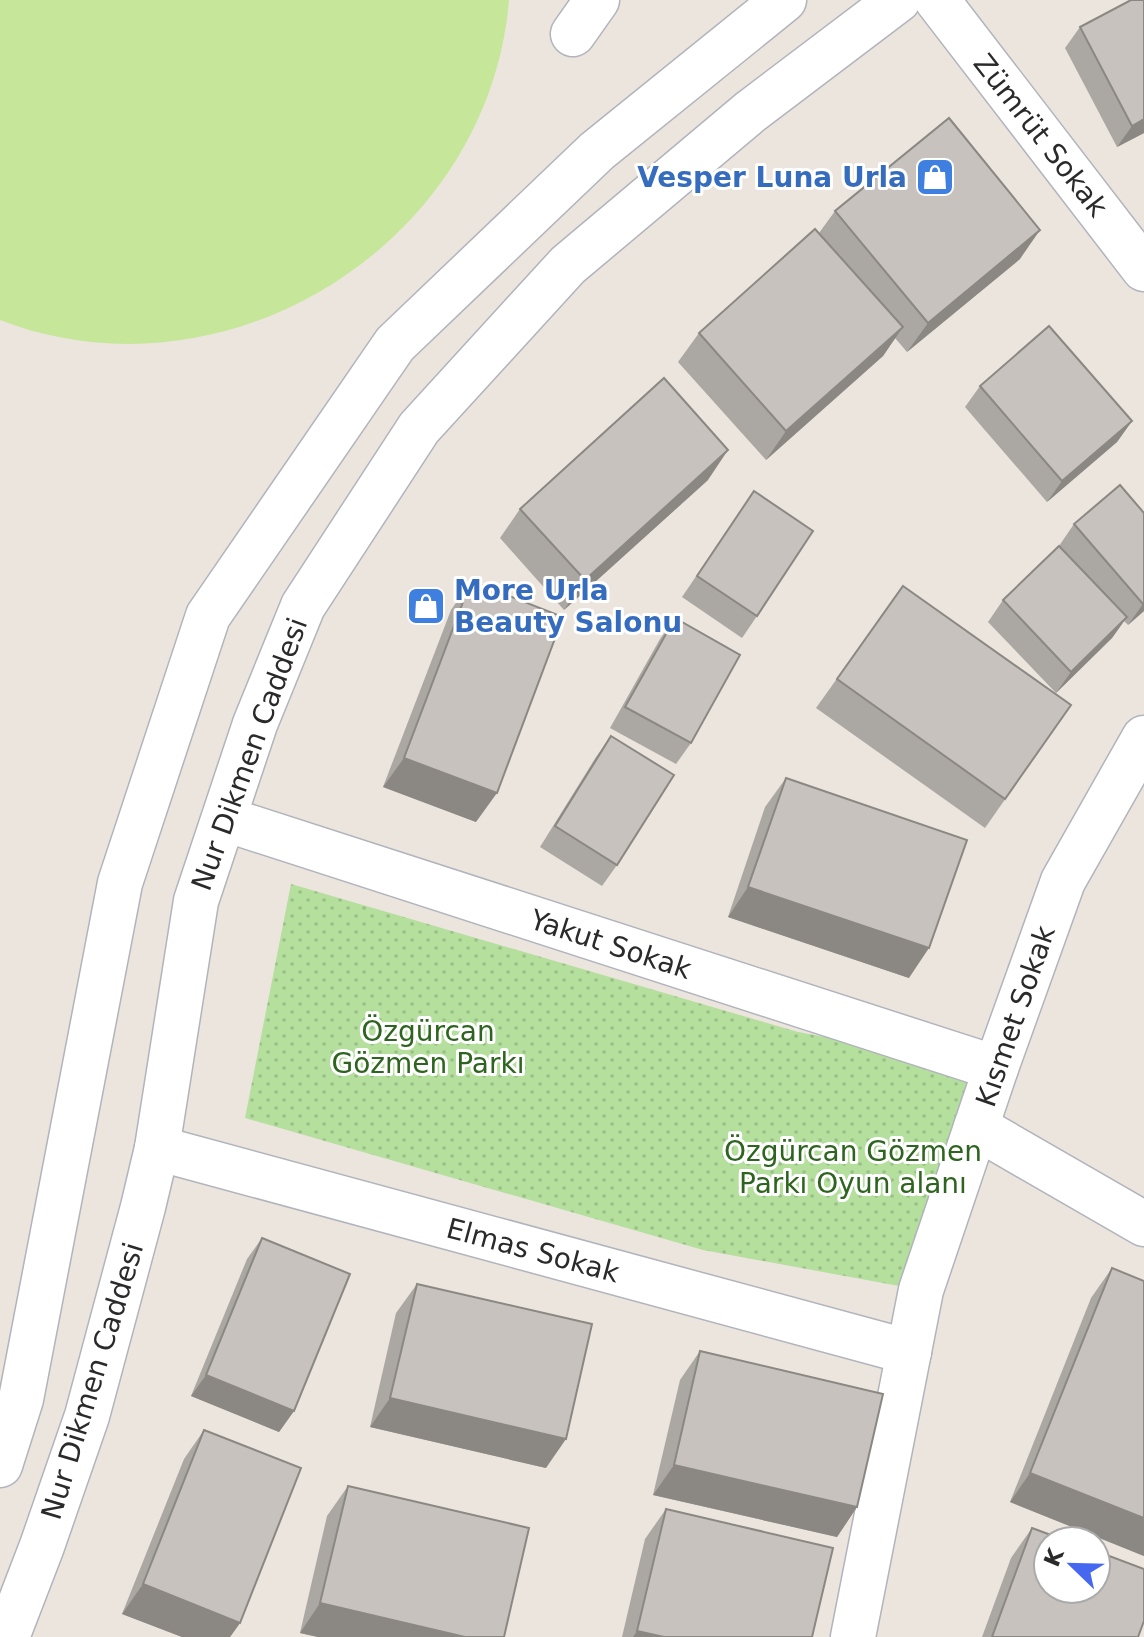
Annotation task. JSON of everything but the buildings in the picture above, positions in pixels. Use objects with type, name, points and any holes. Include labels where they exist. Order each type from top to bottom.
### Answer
[{"type":"main road","points":[[0,1465],[21,1399],[120,883],[208,616],[395,344],[597,151],[784,0]]},
{"type":"main road","name":"Nur Dikmen Caddesi","points":[[7,1637],[87,1416],[157,1148],[196,901],[255,724],[303,606],[419,428],[568,265],[750,112],[898,0]]},
{"type":"main road","name":"Zümrüt Sokak","points":[[937,0],[1144,269]]},
{"type":"main road","name":"Kısmet Sokak","points":[[853,1637],[921,1290],[1063,881],[1144,738]]},
{"type":"main road","name":"Yakut Sokak","points":[[225,819],[996,1068]]},
{"type":"main road","points":[[976,1127],[1144,1224]]},
{"type":"main road","name":"Elmas Sokak","points":[[157,1148],[909,1352]]},
{"type":"green space","points":[[0,0],[509,0],[491,87],[453,165],[399,231],[332,284],[256,321],[172,341],[86,341],[0,320]]},
{"type":"green space","name":"Özgürcan Gözmen Parkı","points":[[291,884],[798,1032],[996,1068],[921,1290],[703,1250],[245,1118]]},
{"type":"place","name":"Vesper Luna Urla","points":[[935,177]]},
{"type":"place","name":"More Urla Beauty Salonu","points":[[426,606]]},
{"type":"park label","name":"Özgürcan Gözmen Parkı Oyun alanı","points":[[853,1167]]}]
